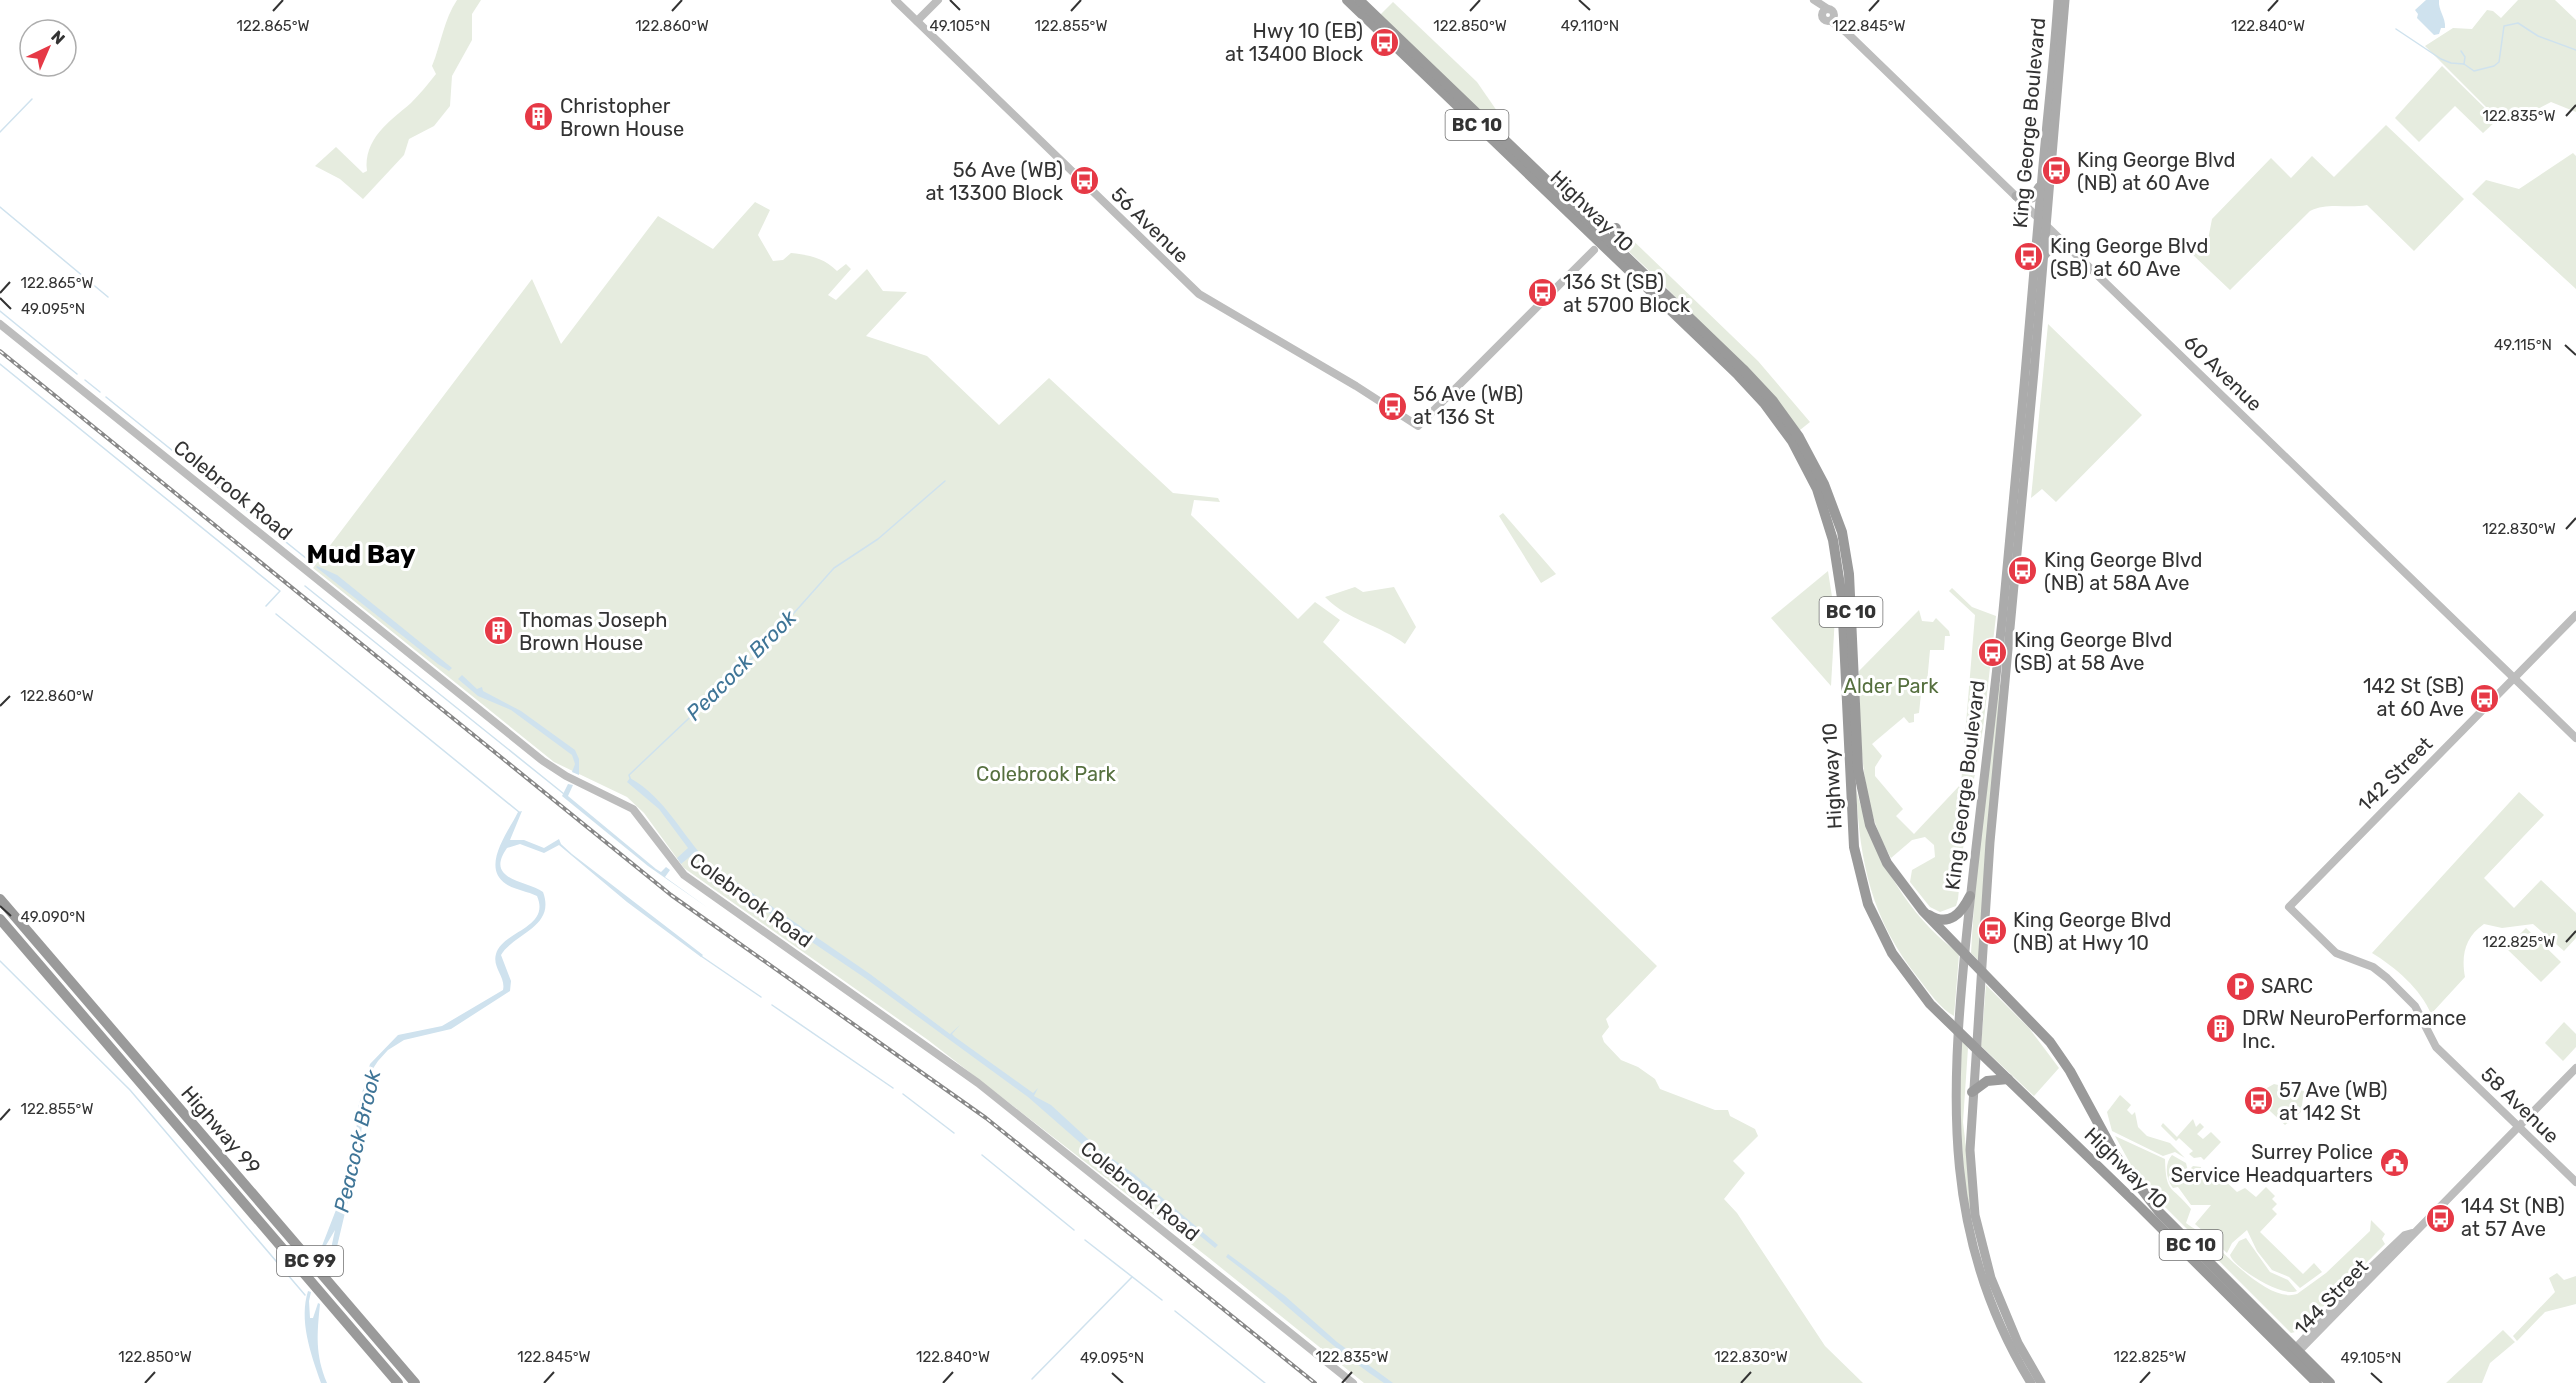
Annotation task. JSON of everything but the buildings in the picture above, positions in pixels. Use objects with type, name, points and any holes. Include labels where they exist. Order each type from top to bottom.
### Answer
[{"type":"highway","name":"Highway 10","points":[[1347,0],[1764,403],[1792,441],[1817,489],[1833,540],[1842,598],[1852,825],[1858,867],[1868,903],[1892,953],[1930,1004],[2330,1383]]},
{"type":"highway","name":"Highway 10","points":[[1359,0],[1773,401],[1799,437],[1824,484],[1842,532],[1849,574],[1858,769],[1870,825],[1887,863],[1901,885],[1923,911],[2037,1027],[2061,1058],[2134,1182],[2160,1213],[2295,1352],[2317,1383]]},
{"type":"highway","points":[[1541,187],[1545,195],[1592,242],[1594,250],[1607,250]]},
{"type":"highway","points":[[1923,911],[1942,920],[1952,918],[1959,915],[1970,897]]},
{"type":"highway","name":"Highway 99","points":[[0,899],[415,1383]]},
{"type":"highway","name":"Highway 99","points":[[0,919],[398,1383]]},
{"type":"highway","points":[[1972,1092],[1987,1081],[2008,1079]]},
{"type":"main road","name":"King George Boulevard","points":[[2042,1383],[2004,1313],[1981,1245],[1975,1215],[1970,1150],[1990,842],[2043,258],[2041,182],[2058,0]]},
{"type":"main road","name":"King George Boulevard","points":[[2031,1383],[1999,1324],[1976,1262],[1970,1235],[1956,1132],[1958,1031],[1970,897],[2003,612],[2065,0]]},
{"type":"main road","points":[[2016,196],[2032,198],[2041,182]]},
{"type":"main road","points":[[2043,258],[2052,245],[2068,246]]},
{"type":"street","name":"56 Avenue","points":[[895,0],[1199,294],[1356,386],[1418,426],[1594,250]]},
{"type":"street","points":[[917,21],[938,0]]},
{"type":"street","name":"60 Avenue","points":[[1813,0],[2576,738]]},
{"type":"street","name":"Colebrook Road","points":[[0,324],[543,761],[566,776],[633,808],[684,874],[978,1083],[1353,1383]]},
{"type":"street","name":"142 Street","points":[[2289,907],[2576,615]]},
{"type":"street","name":"58 Avenue","points":[[2289,907],[2336,952],[2373,968],[2387,978],[2415,1006],[2436,1047],[2576,1182]]},
{"type":"street","name":"144 Street","points":[[2295,1352],[2362,1276],[2405,1235],[2412,1233],[2576,1068]]},
{"type":"green space","points":[[457,0],[481,0],[472,14],[472,40],[452,76],[450,106],[434,126],[409,139],[404,155],[363,199],[340,179],[315,166],[336,147],[363,173],[367,171],[369,149],[374,140],[436,74],[432,66],[446,23]]},
{"type":"green space","points":[[2518,0],[2555,0],[2576,20],[2576,112],[2551,102],[2518,119],[2492,113],[2425,46],[2453,28],[2472,29],[2487,10],[2493,11],[2501,18]]},
{"type":"green space","points":[[1393,2],[1477,82],[1497,111],[1487,120],[1380,15]]},
{"type":"green space","points":[[2442,66],[2497,120],[2483,133],[2455,106],[2419,142],[2395,118]]},
{"type":"green space","points":[[2386,125],[2464,199],[2414,251],[2367,205],[2331,206],[2310,211],[2230,290],[2192,254],[2207,245],[2212,219],[2271,158],[2291,178],[2312,156],[2334,177]]},
{"type":"green space","points":[[2573,153],[2576,156],[2576,289],[2472,194],[2486,180],[2519,189]]},
{"type":"green space","name":"Colebrook Park","points":[[755,202],[770,210],[758,235],[773,261],[783,260],[791,253],[816,258],[837,271],[846,264],[851,269],[828,295],[836,300],[867,269],[883,291],[907,292],[866,336],[927,356],[999,425],[1049,378],[1173,493],[1218,498],[1220,502],[1194,500],[1191,515],[1298,619],[1315,602],[1340,620],[1323,642],[1657,966],[1606,1019],[1609,1027],[1602,1036],[1604,1042],[1621,1060],[1638,1067],[1655,1079],[1660,1089],[1715,1110],[1728,1110],[1730,1116],[1755,1129],[1758,1136],[1733,1161],[1745,1173],[1724,1199],[1737,1213],[1825,1346],[1863,1383],[1364,1383],[1209,1258],[928,1040],[684,868],[644,813],[627,797],[554,762],[313,568],[532,279],[561,344],[658,216],[713,249]]},
{"type":"green space","points":[[1619,227],[1758,361],[1810,422],[1800,430],[1664,285],[1620,243],[1616,236]]},
{"type":"green space","points":[[2048,324],[2142,415],[2056,502],[2042,489],[2031,498]]},
{"type":"green space","points":[[1503,513],[1556,574],[1541,583],[1499,516]]},
{"type":"green space","points":[[1828,571],[1835,616],[1831,686],[1771,618]]},
{"type":"green space","points":[[1355,587],[1363,592],[1394,587],[1416,627],[1405,644],[1353,617],[1325,597]]},
{"type":"green space","name":"Alder Park","points":[[1952,588],[1972,607],[1996,616],[1983,728],[1965,830],[1958,899],[1956,906],[1940,912],[1930,907],[1910,882],[1912,870],[1935,857],[1934,845],[1925,837],[1912,840],[1891,858],[1872,814],[1863,767],[1859,671],[1919,610],[1922,621],[1933,622],[1936,618],[1949,631],[1950,636],[1945,636],[1944,650],[1930,650],[1926,694],[1921,694],[1919,713],[1914,714],[1914,722],[1909,723],[1904,717],[1872,744],[1882,756],[1875,767],[1875,776],[1903,809],[1896,816],[1914,834],[1961,784],[1975,615],[1949,591]]},
{"type":"green space","points":[[1996,683],[2001,685],[1979,961],[1971,953],[1978,843]]},
{"type":"green space","points":[[1856,789],[1877,849],[1898,887],[1923,921],[1959,955],[1954,1016],[1935,999],[1903,957],[1879,912],[1865,866]]},
{"type":"green space","points":[[2519,792],[2544,815],[2484,878],[2514,908],[2541,880],[2576,913],[2576,938],[2564,951],[2533,924],[2502,928],[2484,924],[2472,935],[2466,947],[2465,977],[2431,1014],[2414,987],[2390,965],[2372,953]]},
{"type":"green space","points":[[2526,928],[2561,962],[2541,982],[2506,948]]},
{"type":"green space","points":[[1986,985],[2029,1028],[2059,1068],[2034,1096],[1981,1046]]},
{"type":"green space","points":[[2564,1022],[2576,1034],[2576,1047],[2563,1061],[2545,1043]]},
{"type":"green space","points":[[1961,1040],[1968,1048],[1963,1122],[1977,1239],[1966,1190],[1961,1141]]},
{"type":"green space","points":[[2274,1084],[2304,1091],[2301,1112],[2285,1125],[2256,1098],[2258,1093]]},
{"type":"green space","points":[[2120,1095],[2131,1105],[2127,1110],[2132,1115],[2135,1112],[2138,1127],[2147,1136],[2170,1143],[2185,1158],[2175,1152],[2163,1156],[2112,1131],[2107,1112]]},
{"type":"green space","points":[[2193,1119],[2196,1127],[2200,1123],[2204,1127],[2197,1134],[2203,1139],[2211,1132],[2221,1142],[2204,1160],[2201,1157],[2194,1158],[2189,1154],[2193,1151],[2179,1138],[2176,1141],[2161,1126],[2163,1123],[2177,1137]]},
{"type":"green space","points":[[2115,1136],[2165,1159],[2168,1184],[2191,1209],[2186,1223],[2206,1237],[2250,1276],[2274,1292],[2286,1295],[2297,1294],[2326,1273],[2370,1231],[2371,1220],[2385,1234],[2382,1239],[2385,1244],[2299,1331],[2291,1333],[2159,1201],[2131,1165]]},
{"type":"green space","points":[[2172,1155],[2186,1163],[2188,1171],[2193,1166],[2201,1167],[2202,1174],[2193,1183],[2195,1185],[2206,1175],[2219,1175],[2237,1192],[2245,1188],[2256,1197],[2266,1187],[2275,1196],[2272,1199],[2277,1204],[2272,1209],[2277,1214],[2260,1232],[2303,1274],[2314,1263],[2322,1272],[2300,1288],[2289,1277],[2272,1270],[2257,1251],[2247,1230],[2232,1243],[2227,1253],[2195,1224],[2211,1205],[2191,1205],[2178,1187],[2173,1188],[2167,1176],[2167,1167]]},
{"type":"green space","points":[[2246,1238],[2270,1272],[2288,1280],[2297,1291],[2290,1292],[2271,1286],[2249,1274],[2233,1261],[2230,1255],[2239,1241]]},
{"type":"green space","points":[[2557,1273],[2564,1280],[2576,1276],[2576,1304],[2545,1312],[2517,1341],[2513,1336],[2555,1292],[2549,1278]]},
{"type":"green space","points":[[2503,1330],[2515,1342],[2490,1363],[2482,1383],[2446,1383]]},
{"type":"water","points":[[2426,0],[2439,0],[2445,28],[2441,28],[2439,34],[2434,35],[2417,18],[2418,14],[2415,10]]},
{"type":"water","points":[[317,566],[337,575],[452,668],[449,671],[438,664]]},
{"type":"water","points":[[462,675],[477,689],[482,687],[483,691],[521,711],[575,750],[579,759],[579,775],[572,772],[575,764],[572,755],[511,710],[478,696],[458,679]]},
{"type":"water","points":[[630,778],[654,796],[710,864],[870,974],[950,1034],[960,1025],[952,1034],[955,1037],[1033,1093],[1038,1088],[1034,1096],[1051,1105],[1101,1151],[1134,1174],[1218,1245],[1215,1248],[1137,1185],[1092,1153],[1028,1097],[865,978],[719,879],[693,854],[681,864],[677,858],[688,848],[659,809],[627,782]]},
{"type":"water","points":[[568,784],[573,785],[568,796],[656,869],[661,872],[666,867],[670,870],[665,877],[708,908],[648,866],[562,796]]},
{"type":"water","points":[[522,811],[510,840],[524,840],[544,848],[559,839],[572,854],[703,955],[701,957],[627,902],[559,845],[544,853],[520,844],[507,848],[501,859],[504,873],[510,878],[543,892],[544,914],[539,922],[507,947],[501,955],[511,981],[510,991],[451,1029],[404,1040],[388,1050],[372,1070],[366,1093],[358,1158],[335,1255],[332,1263],[328,1263],[335,1230],[322,1252],[320,1251],[348,1179],[355,1148],[358,1108],[370,1064],[398,1035],[442,1026],[503,990],[503,981],[495,959],[496,954],[500,946],[532,922],[537,915],[540,907],[537,896],[506,884],[499,877],[496,868],[496,859],[503,839],[518,812]]},
{"type":"water","points":[[1228,1254],[1285,1296],[1337,1342],[1393,1383],[1384,1383],[1363,1369],[1226,1257]]},
{"type":"water","points":[[308,1291],[311,1292],[310,1318],[313,1318],[318,1303],[320,1304],[318,1344],[320,1363],[327,1383],[321,1383],[307,1336],[305,1313]]},
{"type":"waterway","points":[[2396,29],[2441,59],[2464,64],[2474,71],[2494,66],[2499,62],[2504,26],[2518,23],[2538,36],[2576,50]]},
{"type":"waterway","points":[[2461,51],[2465,57],[2464,64]]},
{"type":"waterway","points":[[0,132],[32,99]]},
{"type":"waterway","points":[[0,207],[108,297]]},
{"type":"waterway","points":[[0,311],[77,374]]},
{"type":"waterway","points":[[0,364],[280,591],[266,606]]},
{"type":"waterway","points":[[85,380],[100,392]]},
{"type":"waterway","points":[[106,397],[307,559]]},
{"type":"waterway","name":"Peacock Brook","points":[[631,781],[629,775],[762,649],[834,568],[878,539],[945,481]]},
{"type":"waterway","points":[[305,586],[564,794]]},
{"type":"waterway","points":[[276,614],[519,812]]},
{"type":"waterway","points":[[701,956],[761,997]]},
{"type":"waterway","points":[[0,961],[130,1090],[305,1295]]},
{"type":"waterway","points":[[772,1005],[893,1088]]},
{"type":"waterway","points":[[903,1094],[954,1133]]},
{"type":"waterway","points":[[982,1155],[1074,1230]]},
{"type":"waterway","points":[[1085,1240],[1162,1300]]},
{"type":"waterway","points":[[1032,1379],[1132,1277]]},
{"type":"waterway","points":[[1175,1311],[1265,1383]]},
{"type":"railway","points":[[0,351],[671,895],[986,1118],[1315,1383]]},
{"type":"place","name":"Hwy 10 (EB) at 13400 Block","points":[[1384,42]]},
{"type":"place","name":"Christopher Brown House","points":[[539,117]]},
{"type":"place","name":"King George Blvd (NB) at 60 Ave","points":[[2056,171]]},
{"type":"place","name":"56 Ave (WB) at 13300 Block","points":[[1084,181]]},
{"type":"place","name":"King George Blvd (SB) at 60 Ave","points":[[2029,257]]},
{"type":"place","name":"136 St (SB) at 5700 Block","points":[[1542,293]]},
{"type":"place","name":"56 Ave (WB) at 136 St","points":[[1392,406]]},
{"type":"place","name":"King George Blvd (NB) at 58A Ave","points":[[2023,571]]},
{"type":"place","name":"Thomas Joseph Brown House","points":[[498,631]]},
{"type":"place","name":"King George Blvd (SB) at 58 Ave","points":[[1993,652]]},
{"type":"place","name":"142 St (SB) at 60 Ave","points":[[2485,698]]},
{"type":"place","name":"King George Blvd (NB) at Hwy 10","points":[[1992,931]]},
{"type":"place","name":"SARC","points":[[2240,986]]},
{"type":"place","name":"DRW NeuroPerformance Inc.","points":[[2221,1029]]},
{"type":"place","name":"57 Ave (WB) at 142 St","points":[[2258,1101]]},
{"type":"place","name":"Surrey Police Service Headquarters","points":[[2394,1163]]},
{"type":"place","name":"144 St (NB) at 57 Ave","points":[[2440,1218]]},
{"type":"district","name":"Mud Bay","points":[[361,554]]}]
